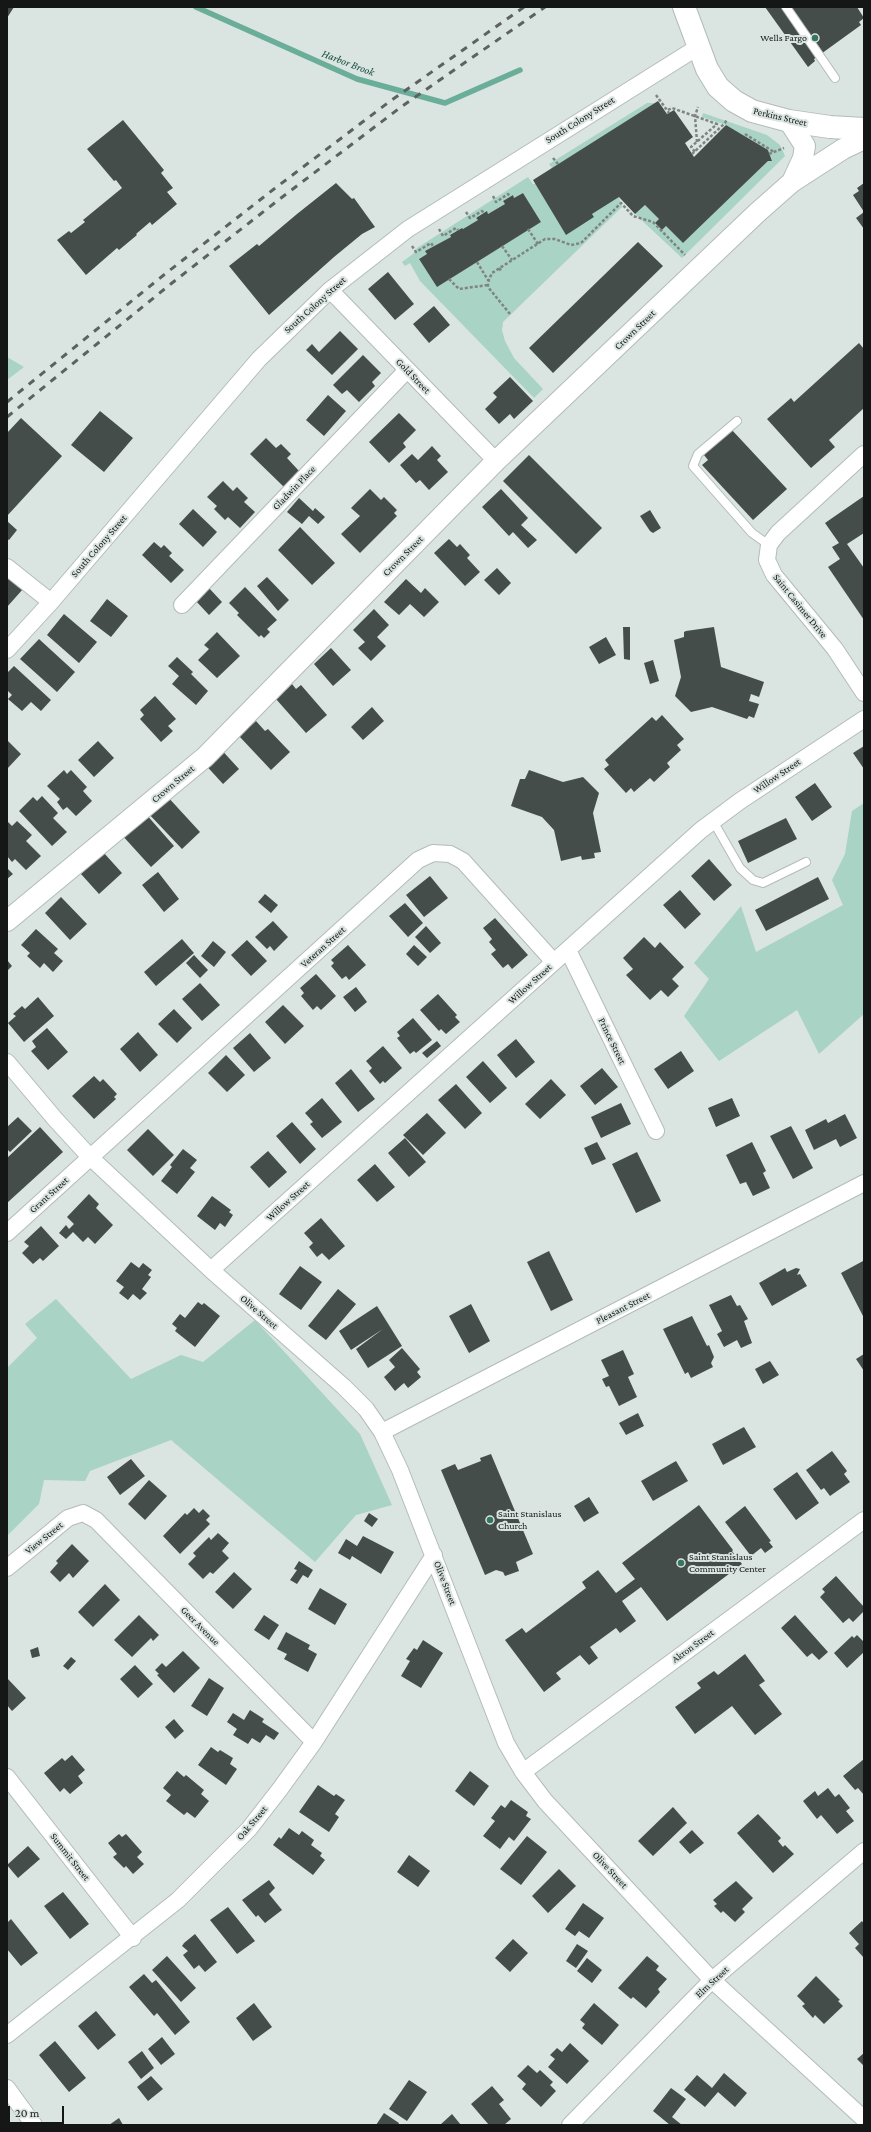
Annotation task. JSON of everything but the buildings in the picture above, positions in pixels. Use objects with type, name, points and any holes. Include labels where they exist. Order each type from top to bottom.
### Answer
[{"type":"main road","name":"Perkins Street","points":[[684,7],[698,47],[713,80],[726,94],[752,111],[790,121],[861,129]]},
{"type":"street","name":"South Colony Street","points":[[7,650],[51,602],[259,359],[330,290],[408,229],[698,47]]},
{"type":"street","name":"Crown Street","points":[[790,121],[805,146],[803,158],[792,182]]},
{"type":"street","name":"Crown Street","points":[[7,921],[205,757],[496,462],[792,182],[843,149],[861,129]]},
{"type":"street","name":"Gold Street","points":[[330,290],[496,462]]},
{"type":"street","name":"Gladwin Place","points":[[182,605],[407,370]]},
{"type":"street","points":[[769,545],[778,533],[864,454]]},
{"type":"street","name":"Saint Casimer Drive","points":[[769,545],[767,560],[774,575],[826,637],[864,693]]},
{"type":"street","points":[[7,567],[51,602]]},
{"type":"street","name":"Willow Street","points":[[211,1270],[713,821],[864,719]]},
{"type":"street","name":"Veteran Street","points":[[90,1157],[418,860],[433,853],[450,854],[463,861],[554,962]]},
{"type":"street","name":"Prince Street","points":[[568,950],[656,1131]]},
{"type":"street","name":"Olive Street","points":[[7,1062],[90,1157],[211,1270],[344,1387],[366,1409],[382,1432],[400,1470],[506,1743],[523,1772],[545,1801],[712,1980],[864,2119]]},
{"type":"street","name":"Grant Street","points":[[7,1233],[90,1157]]},
{"type":"street","name":"Pleasant Street","points":[[382,1432],[864,1184]]},
{"type":"street","name":"View Street","points":[[7,1568],[68,1518],[83,1513]]},
{"type":"street","name":"Geer Avenue","points":[[83,1513],[96,1520],[314,1742]]},
{"type":"street","name":"Akron Street","points":[[523,1772],[864,1520]]},
{"type":"street","name":"Oak Street","points":[[7,2035],[133,1938],[178,1900],[248,1829],[280,1789],[314,1742],[434,1555]]},
{"type":"street","name":"Summit Street","points":[[7,1777],[133,1938]]},
{"type":"street","name":"Elm Street","points":[[570,2125],[712,1980],[864,1851]]},
{"type":"street","points":[[7,2088],[34,2125]]},
{"type":"lane","points":[[786,7],[835,78]]},
{"type":"lane","points":[[737,421],[698,454],[693,466],[752,533],[769,545]]},
{"type":"lane","points":[[713,821],[740,868],[753,880],[763,882],[806,862]]},
{"type":"path","points":[[656,96],[668,111],[672,108],[717,124],[691,147],[693,153],[725,123],[728,117]]},
{"type":"path","points":[[697,142],[695,116],[698,107]]},
{"type":"path","points":[[745,134],[774,152]]},
{"type":"path","points":[[770,154],[787,148]]},
{"type":"path","points":[[553,158],[558,164]]},
{"type":"path","points":[[492,195],[496,202],[508,194],[510,197]]},
{"type":"path","points":[[510,314],[491,292],[488,281],[492,273],[538,244],[551,238],[571,245],[581,243],[621,203],[633,216],[653,222],[687,257]]},
{"type":"path","points":[[466,212],[470,218],[482,211],[484,213]]},
{"type":"path","points":[[439,229],[443,236],[456,228],[458,230]]},
{"type":"path","points":[[528,229],[538,244]]},
{"type":"path","points":[[412,246],[416,252],[431,243],[433,246]]},
{"type":"path","points":[[502,246],[512,260]]},
{"type":"path","points":[[476,262],[488,281]]},
{"type":"path","points":[[499,268],[502,272]]},
{"type":"path","points":[[449,279],[458,289],[488,285]]},
{"type":"green space","points":[[647,103],[655,103],[552,168],[549,164]]},
{"type":"green space","points":[[703,113],[767,135],[780,145],[785,156],[682,258],[635,214],[645,205],[659,219],[655,224],[662,230],[666,226],[683,243],[768,161],[772,161],[768,150],[726,125],[702,117]]},
{"type":"green space","points":[[528,177],[533,184],[536,184],[566,234],[594,217],[592,214],[619,197],[622,207],[503,322],[502,330],[505,341],[514,358],[543,389],[534,398],[420,281],[410,263],[405,266],[402,262],[413,254],[417,248]],"holes":[[[523,193],[541,222],[437,286],[419,259],[427,254],[426,251],[451,237],[450,235],[478,220],[476,218],[487,212],[488,214],[505,204],[503,201],[513,195],[514,198]]]},
{"type":"green space","points":[[7,357],[24,367],[7,380]]},
{"type":"green space","points":[[864,803],[864,1014],[819,1054],[797,1010],[719,1061],[684,1016],[709,979],[694,963],[741,906],[756,952],[843,905],[832,880],[845,854],[852,811]]},
{"type":"green space","points":[[56,1299],[131,1379],[181,1355],[203,1362],[255,1320],[360,1434],[392,1505],[356,1515],[315,1562],[171,1440],[90,1471],[85,1481],[44,1480],[39,1504],[7,1536],[7,1368],[37,1338],[25,1324]]},
{"type":"waterway","name":"Harbor Brook","points":[[196,7],[357,79],[445,103],[520,70]]},
{"type":"railway","points":[[7,402],[165,274],[274,189],[389,102],[524,7]]},
{"type":"railway","points":[[7,417],[172,283],[281,198],[401,107],[545,7]]},
{"type":"place","name":"Wells Fargo","points":[[815,38]]},
{"type":"place","name":"Saint Stanislaus Church","points":[[490,1520]]},
{"type":"place","name":"Saint Stanislaus Community Center","points":[[681,1563]]}]
